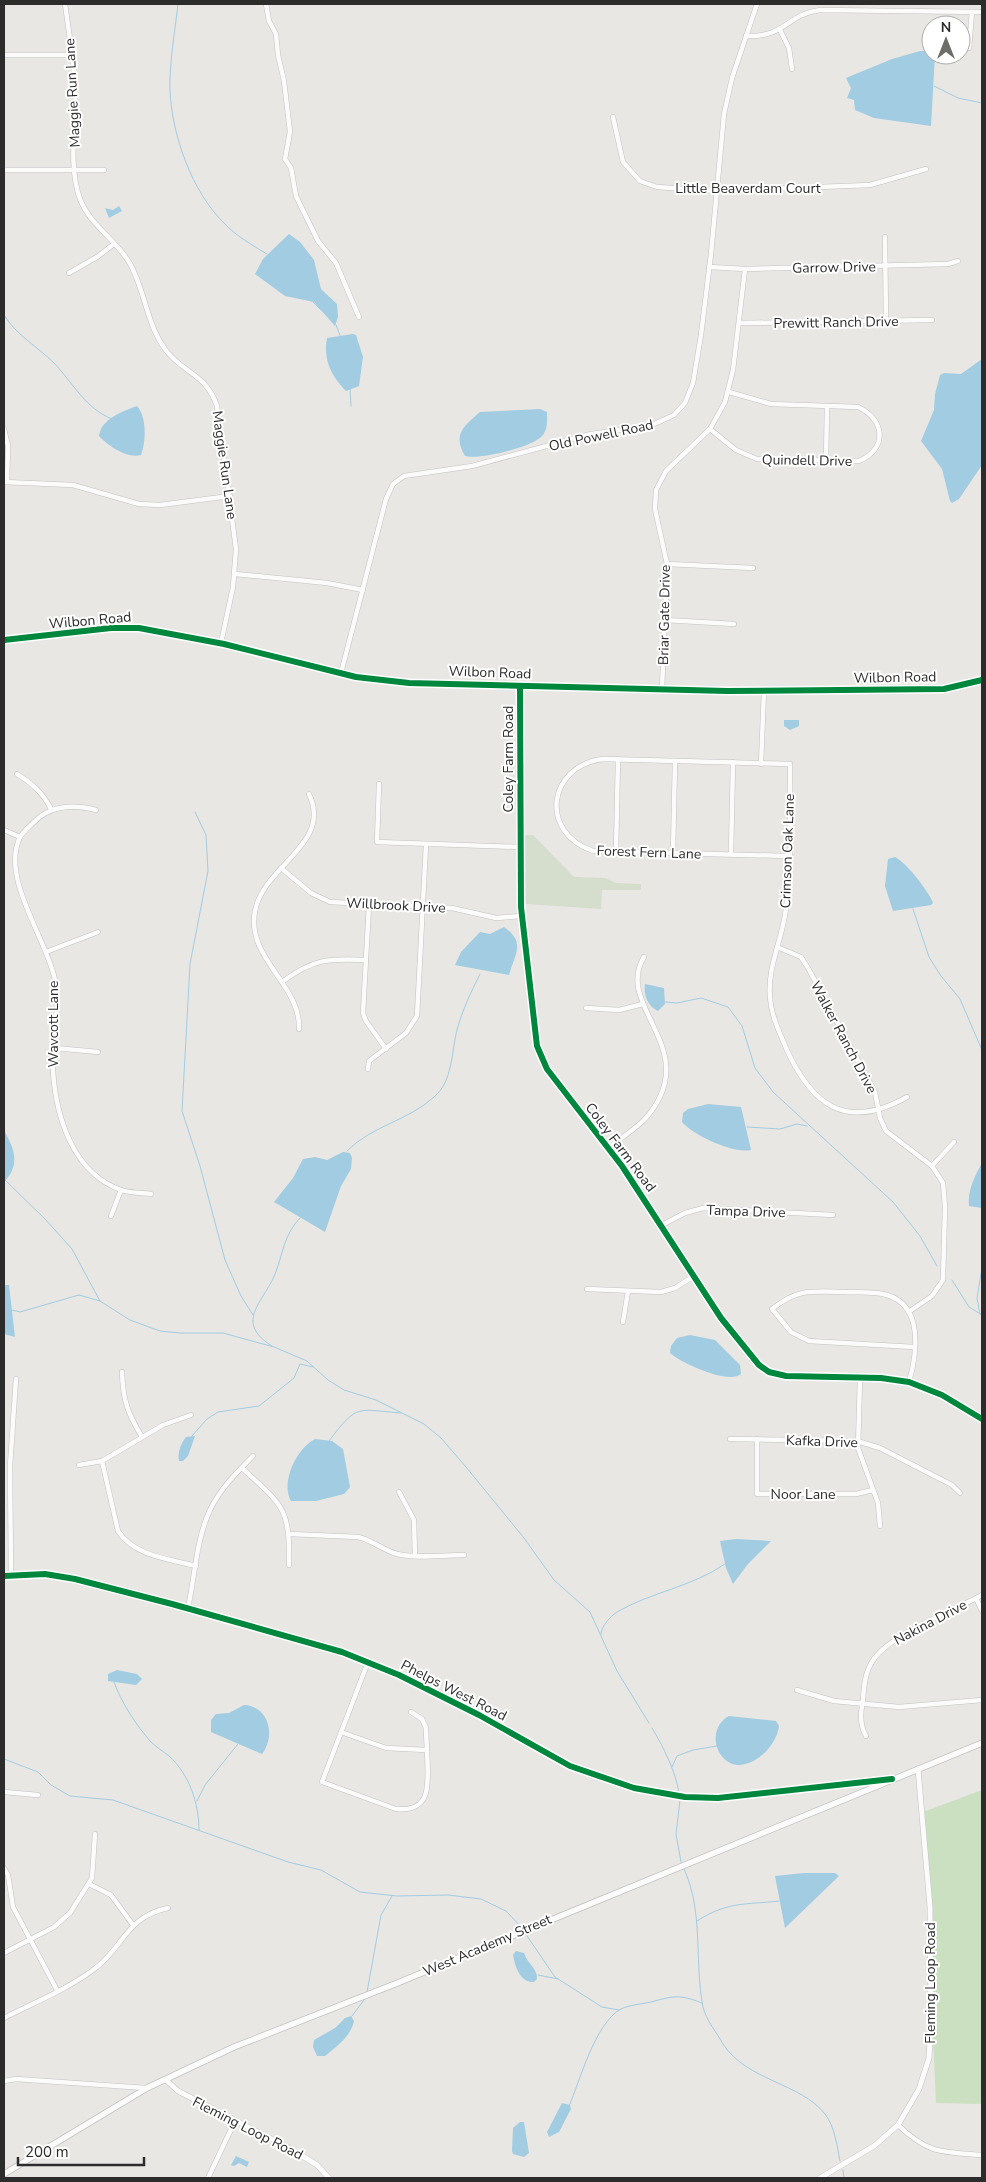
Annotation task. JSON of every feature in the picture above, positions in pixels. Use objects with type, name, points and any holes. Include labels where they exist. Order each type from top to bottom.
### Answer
[{"type":"main road","name":"West Academy Street","points":[[4,2174],[147,2088],[234,2047],[395,1984],[982,1742]]},
{"type":"street","name":"Maggie Run Lane","points":[[65,4],[72,55],[77,190],[84,207],[131,266],[156,334],[164,348],[176,362],[201,379],[215,400],[235,539],[235,574],[221,643]]},
{"type":"street","points":[[266,4],[269,21],[276,34],[278,55],[284,81],[290,132],[285,159],[291,168],[296,196],[318,241],[336,263],[359,317]]},
{"type":"street","name":"Old Powell Road","points":[[341,673],[386,499],[390,488],[399,478],[472,466],[592,434],[650,426],[668,419],[681,408],[688,398],[693,383],[709,267],[724,114],[732,78],[757,4]]},
{"type":"street","points":[[746,36],[764,36],[780,30],[798,16],[820,10],[982,12]]},
{"type":"street","points":[[971,24],[972,12]]},
{"type":"street","points":[[780,30],[789,48],[792,69]]},
{"type":"street","points":[[4,55],[72,55]]},
{"type":"street","name":"Little Beaverdam Court","points":[[613,117],[623,162],[640,181],[665,188],[716,190],[870,186],[926,169]]},
{"type":"street","points":[[4,170],[104,170]]},
{"type":"street","points":[[885,237],[886,321]]},
{"type":"street","points":[[69,272],[97,258],[114,244]]},
{"type":"street","name":"Garrow Drive","points":[[709,267],[745,269],[948,264],[958,260]]},
{"type":"street","name":"Briar Gate Drive","points":[[662,690],[667,564],[655,509],[656,490],[666,471],[710,429],[717,419],[729,392],[740,322],[745,269]]},
{"type":"street","name":"Prewitt Ranch Drive","points":[[740,322],[932,320]]},
{"type":"street","name":"Quindell Drive","points":[[710,429],[747,457],[757,459],[850,462],[868,458],[875,450],[879,434],[876,421],[868,412],[858,407],[771,404],[729,392]]},
{"type":"street","points":[[826,462],[827,406]]},
{"type":"street","points":[[4,428],[8,446],[6,482],[72,485],[126,501],[145,504],[230,496]]},
{"type":"street","points":[[667,564],[753,568]]},
{"type":"street","points":[[235,574],[327,583],[363,590]]},
{"type":"street","points":[[665,620],[734,624]]},
{"type":"street","name":"Wilbon Road","points":[[4,640],[129,628],[150,629],[221,643],[341,673],[382,681],[662,690],[764,691],[944,689],[982,680]]},
{"type":"street","name":"Coley Farm Road","points":[[520,686],[522,916],[540,1058],[608,1148],[662,1225],[731,1331],[756,1362],[766,1370],[786,1376],[860,1378],[909,1382],[942,1395],[982,1419]]},
{"type":"street","points":[[761,764],[764,691]]},
{"type":"street","name":"Forest Fern Lane","points":[[788,856],[592,851],[574,842],[561,825],[556,806],[559,789],[572,771],[594,760],[790,764]]},
{"type":"street","points":[[616,852],[618,760]]},
{"type":"street","points":[[673,853],[675,761]]},
{"type":"street","points":[[731,854],[733,762]]},
{"type":"street","name":"Crimson Oak Lane","points":[[790,764],[786,911],[770,976],[771,1005],[777,1027],[802,1080],[815,1095],[834,1107],[860,1112],[878,1110],[908,1098]]},
{"type":"street","points":[[17,774],[33,784],[44,796],[51,809]]},
{"type":"street","points":[[379,784],[377,842],[520,847]]},
{"type":"street","points":[[299,1029],[296,1004],[260,948],[254,920],[258,898],[268,880],[282,868],[307,839],[312,830],[312,802],[309,794]]},
{"type":"street","points":[[4,830],[20,837],[36,820],[51,809],[79,807],[96,810]]},
{"type":"street","name":"Wavcott Lane","points":[[20,837],[15,854],[17,882],[46,952],[56,990],[53,1070],[56,1093],[71,1145],[85,1164],[98,1176],[122,1190],[151,1194]]},
{"type":"street","points":[[368,1069],[370,1061],[406,1034],[417,1016],[426,845]]},
{"type":"street","name":"Willbrook Drive","points":[[282,868],[310,893],[330,902],[459,909],[496,918],[522,916]]},
{"type":"street","points":[[369,904],[363,1013],[366,1021],[386,1049]]},
{"type":"street","points":[[46,952],[98,932]]},
{"type":"street","name":"Walker Ranch Drive","points":[[777,947],[801,958],[808,968],[873,1086],[881,1123],[888,1134],[932,1166],[941,1179],[944,1192],[944,1276],[936,1292],[910,1311]]},
{"type":"street","points":[[608,1148],[645,1118],[659,1095],[666,1075],[665,1054],[643,1004],[638,987],[638,973],[644,957]]},
{"type":"street","points":[[282,982],[301,968],[319,961],[336,959],[366,960]]},
{"type":"street","points":[[586,1008],[619,1010],[643,1004]]},
{"type":"street","points":[[55,1048],[98,1052]]},
{"type":"street","points":[[932,1166],[954,1142]]},
{"type":"street","points":[[111,1216],[122,1190]]},
{"type":"street","name":"Tampa Drive","points":[[662,1225],[686,1213],[703,1208],[833,1215]]},
{"type":"street","points":[[587,1289],[666,1291],[694,1276]]},
{"type":"street","points":[[909,1382],[914,1347],[914,1327],[910,1311],[901,1302],[887,1295],[813,1290],[792,1296],[772,1309],[791,1332],[809,1341],[914,1347]]},
{"type":"street","points":[[623,1322],[628,1291]]},
{"type":"street","points":[[122,1372],[123,1398],[128,1413],[142,1437]]},
{"type":"street","points":[[860,1378],[857,1441],[862,1463],[878,1503],[880,1526]]},
{"type":"street","points":[[11,1576],[10,1466],[16,1379]]},
{"type":"street","points":[[79,1465],[102,1461],[163,1425],[191,1415]]},
{"type":"street","name":"Kafka Drive","points":[[730,1439],[857,1441],[880,1448],[952,1485],[960,1493]]},
{"type":"street","name":"Noor Lane","points":[[757,1440],[757,1494],[856,1494],[873,1490]]},
{"type":"street","points":[[188,1608],[202,1531],[210,1510],[222,1490],[253,1456]]},
{"type":"street","points":[[102,1461],[118,1531],[124,1541],[152,1555],[196,1566]]},
{"type":"street","points":[[4,1466],[10,1466]]},
{"type":"street","points":[[242,1468],[280,1505],[288,1520],[290,1534],[289,1566]]},
{"type":"street","points":[[399,1492],[414,1520],[415,1556]]},
{"type":"street","points":[[290,1534],[358,1537],[397,1554],[415,1556],[464,1555]]},
{"type":"street","name":"Phelps West Road","points":[[4,1576],[28,1573],[59,1576],[188,1608],[342,1652],[368,1662],[472,1712],[570,1766],[634,1788],[685,1797],[718,1798],[892,1779]]},
{"type":"street","name":"Nakina Drive","points":[[866,1736],[861,1728],[862,1704],[867,1671],[883,1648],[982,1595]]},
{"type":"street","points":[[976,1598],[982,1611]]},
{"type":"street","points":[[368,1662],[322,1782],[396,1809],[406,1810],[415,1806],[424,1798],[426,1788],[426,1728],[422,1719],[411,1712]]},
{"type":"street","points":[[797,1690],[834,1701],[900,1708],[982,1700]]},
{"type":"street","points":[[341,1732],[386,1748],[426,1750]]},
{"type":"street","name":"Fleming Loop Road","points":[[820,2178],[874,2146],[898,2125],[919,2089],[925,2072],[931,2045],[930,1907],[918,1769]]},
{"type":"street","points":[[4,1792],[38,1795]]},
{"type":"street","points":[[4,1953],[65,1919],[89,1884],[93,1872],[95,1834]]},
{"type":"street","points":[[4,1868],[9,1880],[11,1901],[58,1990]]},
{"type":"street","points":[[89,1884],[111,1895],[133,1925]]},
{"type":"street","points":[[4,2018],[97,1967],[133,1925],[146,1914],[168,1908]]},
{"type":"street","points":[[4,2080],[16,2079],[147,2088]]},
{"type":"street","name":"Fleming Loop Road","points":[[166,2080],[178,2091],[300,2154],[317,2165],[329,2178]]},
{"type":"street","points":[[208,2178],[235,2121]]},
{"type":"street","points":[[898,2125],[925,2148],[945,2152],[982,2154]]},
{"type":"green space","points":[[524,835],[533,835],[574,877],[605,878],[616,883],[641,884],[641,890],[602,890],[601,909],[525,904]]},
{"type":"green space","points":[[982,1790],[982,2104],[936,2103],[923,1812]]},
{"type":"water","points":[[921,51],[921,65],[934,65],[931,126],[874,118],[855,110],[854,100],[847,98],[851,88],[846,78],[892,59]]},
{"type":"water","points":[[119,206],[122,211],[109,218],[105,208],[113,210]]},
{"type":"water","points":[[289,234],[300,242],[314,260],[321,289],[337,304],[338,317],[335,326],[314,302],[285,296],[255,274],[263,259]]},
{"type":"water","points":[[356,335],[363,357],[359,386],[346,391],[329,367],[326,346],[327,338]]},
{"type":"water","points":[[982,359],[982,465],[959,499],[952,503],[942,469],[921,441],[934,410],[935,394],[940,375],[944,373],[961,374]]},
{"type":"water","points":[[137,406],[143,416],[145,437],[141,455],[136,456],[119,451],[99,436],[108,420],[119,413]]},
{"type":"water","points":[[540,409],[547,412],[547,424],[545,432],[538,440],[506,452],[472,457],[465,456],[461,448],[460,436],[465,426],[480,412]]},
{"type":"water","points":[[784,720],[799,720],[799,726],[790,730],[784,726]]},
{"type":"water","points":[[895,857],[911,871],[922,885],[931,898],[933,903],[931,905],[893,911],[885,886],[888,859]]},
{"type":"water","points":[[504,927],[511,933],[517,943],[516,955],[509,975],[455,965],[461,952],[480,932],[490,934]]},
{"type":"water","points":[[645,984],[664,988],[665,1004],[658,1011],[647,1000]]},
{"type":"water","points":[[708,1104],[741,1107],[751,1150],[734,1149],[704,1138],[682,1122],[683,1113],[688,1109]]},
{"type":"water","points":[[4,1130],[13,1150],[14,1163],[13,1169],[4,1182]]},
{"type":"water","points":[[343,1152],[350,1153],[352,1158],[351,1169],[341,1186],[325,1232],[274,1202],[293,1178],[303,1159],[315,1157],[327,1160]]},
{"type":"water","points":[[982,1163],[982,1208],[969,1206],[969,1195],[972,1183]]},
{"type":"water","points":[[4,1285],[9,1285],[15,1337],[4,1334]]},
{"type":"water","points":[[690,1335],[715,1340],[740,1365],[741,1374],[735,1377],[716,1375],[694,1367],[670,1353],[671,1346],[677,1338]]},
{"type":"water","points":[[195,1436],[188,1456],[183,1461],[179,1461],[179,1451],[184,1439]]},
{"type":"water","points":[[315,1439],[332,1441],[343,1449],[350,1487],[344,1494],[316,1501],[291,1501],[288,1485],[292,1466],[302,1450]]},
{"type":"water","points":[[736,1539],[771,1541],[748,1564],[733,1584],[726,1568],[720,1541]]},
{"type":"water","points":[[117,1670],[137,1674],[142,1679],[136,1685],[108,1681],[108,1674]]},
{"type":"water","points":[[244,1705],[259,1711],[268,1723],[269,1739],[262,1754],[211,1732],[211,1720],[216,1714],[229,1713]]},
{"type":"water","points":[[729,1716],[776,1721],[779,1726],[777,1733],[765,1753],[752,1762],[737,1765],[726,1761],[722,1757],[717,1747],[716,1735],[723,1720]]},
{"type":"water","points":[[804,1873],[835,1873],[839,1876],[785,1928],[775,1876]]},
{"type":"water","points":[[516,1951],[524,1953],[534,1969],[537,1979],[534,1982],[525,1980],[519,1973],[513,1955]]},
{"type":"water","points":[[351,2016],[354,2021],[347,2036],[325,2056],[317,2056],[313,2047],[314,2040],[335,2028],[345,2018]]},
{"type":"water","points":[[562,2103],[570,2105],[571,2109],[559,2132],[549,2137],[547,2132]]},
{"type":"water","points":[[520,2122],[524,2122],[529,2153],[524,2157],[513,2154],[512,2151],[513,2128]]},
{"type":"water","points":[[236,2156],[249,2162],[247,2167],[239,2163],[234,2166],[231,2165]]},
{"type":"waterway","points":[[178,4],[171,59],[170,91],[175,126],[186,162],[202,195],[224,223],[244,240],[267,254]]},
{"type":"waterway","points":[[934,86],[958,98],[982,103]]},
{"type":"waterway","points":[[313,302],[324,313]]},
{"type":"waterway","points":[[4,315],[21,335],[54,363],[87,402],[103,415],[112,419]]},
{"type":"waterway","points":[[336,325],[341,338]]},
{"type":"waterway","points":[[350,388],[351,406]]},
{"type":"waterway","points":[[195,812],[206,835],[208,871],[190,964],[182,1111],[200,1166],[225,1260],[241,1296],[253,1315]]},
{"type":"waterway","points":[[913,909],[929,957],[941,976],[960,999],[982,1050]]},
{"type":"waterway","points":[[347,1151],[367,1135],[424,1105],[440,1090],[448,1075],[461,1016],[480,974]]},
{"type":"waterway","points":[[665,1002],[677,1003],[701,998],[728,1007],[742,1026],[755,1068],[773,1092],[893,1202],[920,1236],[937,1266]]},
{"type":"waterway","points":[[747,1127],[780,1129],[797,1124],[807,1126]]},
{"type":"waterway","points":[[4,1179],[45,1219],[72,1249],[100,1301]]},
{"type":"waterway","points":[[272,1346],[260,1337],[254,1329],[253,1320],[259,1303],[275,1274],[287,1237],[300,1218]]},
{"type":"waterway","points":[[982,1226],[982,1231]]},
{"type":"waterway","points":[[980,1314],[977,1298],[982,1268]]},
{"type":"waterway","points":[[952,1280],[969,1307],[982,1315]]},
{"type":"waterway","points":[[12,1310],[20,1312],[79,1295],[100,1301],[130,1320],[160,1331],[223,1333],[274,1347],[307,1361],[328,1380],[344,1390],[376,1400],[424,1424],[441,1438],[466,1467],[524,1538],[554,1580],[590,1612],[617,1671],[649,1723]]},
{"type":"waterway","points":[[192,1436],[207,1419],[218,1412],[259,1406],[294,1378],[300,1364],[313,1367]]},
{"type":"waterway","points":[[329,1441],[346,1420],[360,1411],[401,1413]]},
{"type":"waterway","points":[[601,1634],[603,1627],[617,1612],[644,1599],[699,1578],[725,1564]]},
{"type":"waterway","points":[[114,1682],[125,1705],[140,1728],[151,1742],[169,1756],[182,1771],[195,1799],[199,1830]]},
{"type":"waterway","points":[[652,1728],[668,1759],[679,1793]]},
{"type":"waterway","points":[[197,1801],[205,1785],[238,1744]]},
{"type":"waterway","points":[[672,1767],[677,1756],[693,1750],[717,1746]]},
{"type":"waterway","points":[[4,1759],[38,1772],[51,1785],[70,1796],[113,1800],[288,1862],[321,1870],[360,1892],[397,1896],[448,1895],[481,1899],[506,1911],[521,1927]]},
{"type":"waterway","points":[[680,1800],[676,1834],[681,1862]]},
{"type":"waterway","points":[[684,1869],[694,1902],[700,1990],[704,2012],[709,2022],[733,2056],[759,2074],[802,2095],[825,2114],[837,2143],[840,2161]]},
{"type":"waterway","points":[[367,1992],[381,1915],[392,1896]]},
{"type":"waterway","points":[[697,1921],[728,1907],[779,1901]]},
{"type":"waterway","points":[[525,1933],[555,1977],[602,2007],[619,2010]]},
{"type":"waterway","points":[[538,1975],[558,1979]]},
{"type":"waterway","points":[[569,2106],[596,2039],[612,2016],[621,2009],[676,1997],[688,1998],[702,2003]]},
{"type":"waterway","points":[[352,2016],[364,2000]]},
{"type":"waterway","points":[[843,2170],[844,2178]]},
{"type":"cycle path","points":[[4,640],[111,628],[139,628],[224,644],[356,677],[409,683],[727,691],[944,689],[982,680]]},
{"type":"cycle path","points":[[520,686],[521,907],[537,1046],[547,1069],[622,1166],[721,1318],[759,1365],[769,1372],[786,1376],[881,1378],[909,1382],[942,1395],[982,1419]]},
{"type":"cycle path","points":[[4,1576],[45,1574],[75,1579],[342,1652],[399,1675],[479,1715],[570,1766],[634,1788],[685,1797],[718,1798],[892,1779]]}]
